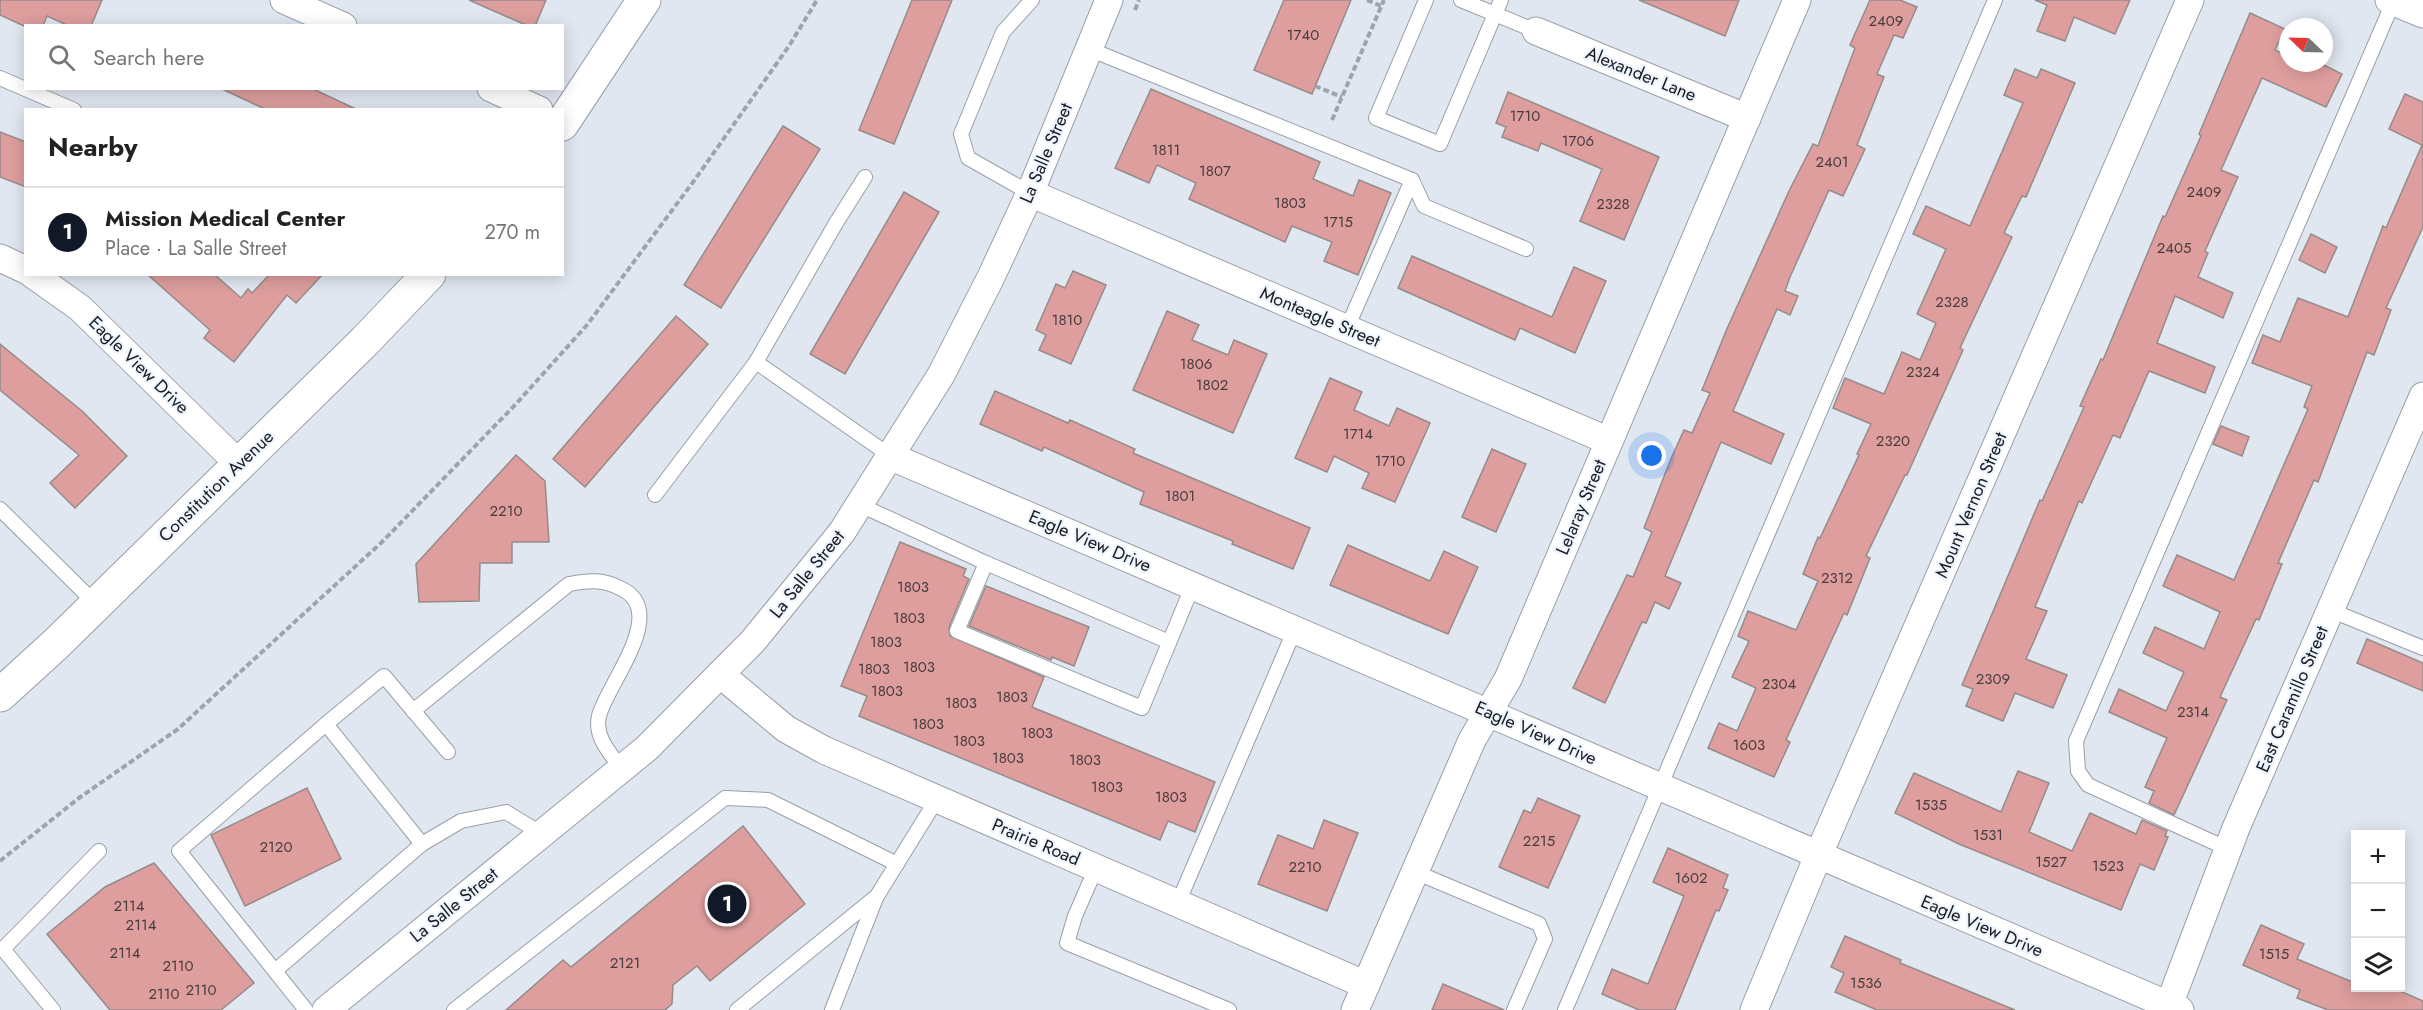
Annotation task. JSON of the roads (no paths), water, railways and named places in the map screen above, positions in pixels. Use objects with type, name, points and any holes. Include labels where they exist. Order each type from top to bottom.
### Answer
[{"type":"main road","points":[[564,109],[644,0]]},
{"type":"main road","name":"Constitution Avenue","points":[[0,695],[365,341],[427,276]]},
{"type":"street","points":[[284,0],[338,24]]},
{"type":"street","name":"La Salle Street","points":[[340,1006],[646,748],[753,641],[842,532],[892,457],[951,355],[1030,193],[1108,0]]},
{"type":"street","name":"Lelaray Street","points":[[1355,1010],[1472,740],[1508,679],[1797,0]]},
{"type":"street","name":"Mount Vernon Street","points":[[1754,1010],[1818,856],[2190,0]]},
{"type":"street","points":[[2392,1],[2423,14]]},
{"type":"street","name":"Alexander Lane","points":[[1536,31],[1747,118]]},
{"type":"street","points":[[494,90],[535,108]]},
{"type":"street","name":"Monteagle Street","points":[[1030,193],[1609,441]]},
{"type":"street","points":[[0,258],[24,269]]},
{"type":"street","name":"Eagle View Drive","points":[[35,276],[80,308],[239,464]]},
{"type":"street","name":"East Caramillo Street","points":[[2175,1008],[2228,849],[2423,396]]},
{"type":"street","name":"Eagle View Drive","points":[[892,457],[2175,1008]]},
{"type":"street","name":"Prairie Road","points":[[720,674],[786,729],[824,750],[1366,985]]},
{"type":"lane","points":[[1030,193],[968,158],[961,134],[1003,32],[1032,0]]},
{"type":"lane","points":[[1426,0],[1376,118],[1440,144],[1501,0]]},
{"type":"lane","points":[[1461,0],[1536,31]]},
{"type":"lane","points":[[1565,1010],[1995,0]]},
{"type":"lane","points":[[2228,849],[2088,785],[2078,771],[2076,741],[2392,1]]},
{"type":"lane","points":[[1089,49],[1412,180],[1424,206],[1526,249]]},
{"type":"lane","points":[[0,78],[24,88]]},
{"type":"lane","points":[[28,90],[69,108]]},
{"type":"lane","points":[[655,495],[756,362],[865,177]]},
{"type":"lane","points":[[1347,328],[1412,180]]},
{"type":"lane","points":[[756,362],[892,457]]},
{"type":"lane","points":[[860,505],[986,563],[1169,642]]},
{"type":"lane","points":[[0,509],[96,604]]},
{"type":"lane","points":[[986,563],[957,631],[1142,708],[1193,585]]},
{"type":"lane","points":[[413,711],[569,584],[593,579],[610,583],[630,593],[640,614],[638,635],[599,717],[599,737],[622,769]]},
{"type":"lane","points":[[2330,610],[2423,648]]},
{"type":"lane","points":[[1178,903],[1295,629]]},
{"type":"lane","points":[[306,1010],[178,851],[384,676],[448,752]]},
{"type":"lane","points":[[326,724],[422,844]]},
{"type":"lane","points":[[454,1010],[725,798],[768,800],[897,864]]},
{"type":"lane","points":[[832,1010],[877,896],[937,800]]},
{"type":"lane","points":[[275,971],[422,844],[461,821],[506,812],[542,834]]},
{"type":"lane","points":[[53,1010],[3,949],[99,851]]},
{"type":"lane","points":[[1096,868],[1075,916],[1067,943],[1229,1010]]},
{"type":"lane","points":[[1415,872],[1539,924],[1545,939],[1514,1010]]},
{"type":"lane","points":[[737,1010],[877,896]]},
{"type":"place","name":"Mission Medical Center","points":[[727,904]]}]
